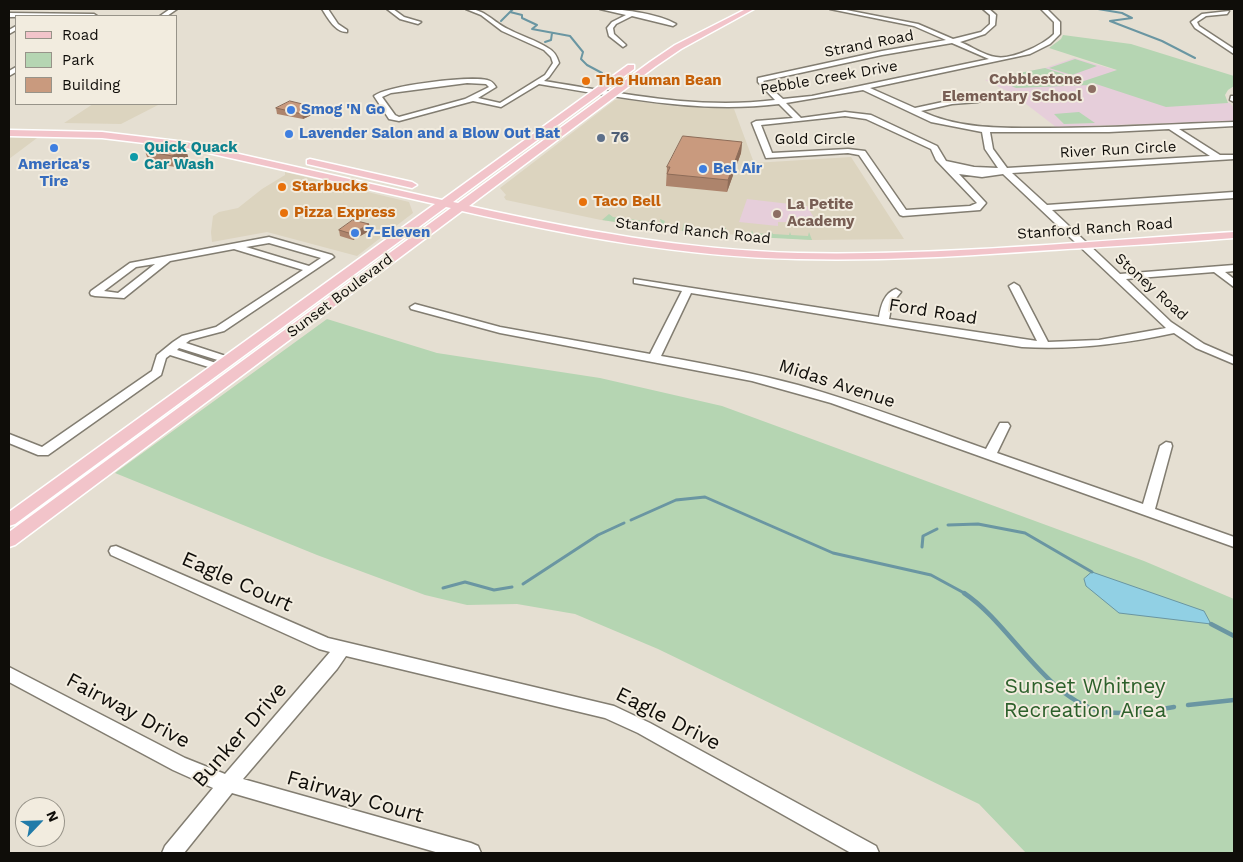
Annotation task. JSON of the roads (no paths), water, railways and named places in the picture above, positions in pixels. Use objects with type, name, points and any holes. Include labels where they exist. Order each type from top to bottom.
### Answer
[{"type":"main road","points":[[658,49],[735,9]]},
{"type":"main road","name":"Sunset Boulevard","points":[[462,200],[678,47],[751,9]]},
{"type":"main road","name":"Sunset Boulevard","points":[[9,541],[462,200],[597,92],[639,61]]},
{"type":"main road","points":[[9,127],[112,129],[171,135],[234,145]]},
{"type":"main road","name":"Stanford Ranch Road","points":[[9,133],[102,136],[186,145],[445,202],[462,200],[570,222],[668,237],[763,245],[869,248],[1234,226]]},
{"type":"main road","points":[[186,145],[200,143],[238,150],[249,148]]},
{"type":"main road","name":"Stanford Ranch Road","points":[[251,159],[261,156],[299,160],[435,190],[542,226],[632,241],[700,249],[796,256],[874,257],[948,254],[1234,235]]},
{"type":"main road","name":"Sunset Boulevard","points":[[9,520],[445,202]]},
{"type":"main road","points":[[632,241],[668,237],[700,249]]},
{"type":"street","points":[[325,9],[336,25],[345,31]]},
{"type":"street","points":[[390,9],[398,16],[418,22]]},
{"type":"street","points":[[469,9],[483,14],[504,30],[551,53],[555,60],[554,68],[549,75],[504,104],[475,97],[399,119],[390,115],[378,96],[390,91],[461,81],[481,81],[493,85],[492,88],[475,97]]},
{"type":"street","points":[[607,9],[673,24]]},
{"type":"street","points":[[834,9],[908,23],[997,60]]},
{"type":"street","name":"Strand Road","points":[[780,103],[760,79],[978,35],[992,27],[994,18],[986,9]]},
{"type":"street","name":"Pebble Creek Drive","points":[[539,82],[658,102],[697,106],[780,103],[865,88],[936,71],[1028,53],[1043,47],[1057,34],[1058,25],[1044,9]]},
{"type":"street","points":[[1219,9],[1234,14]]},
{"type":"street","points":[[1227,12],[1203,16],[1194,22],[1198,28],[1233,50]]},
{"type":"street","points":[[622,45],[611,35],[610,28],[614,23],[632,14]]},
{"type":"street","points":[[865,88],[912,111],[942,122],[986,130],[1088,130],[1234,124]]},
{"type":"street","points":[[912,111],[952,102],[978,100]]},
{"type":"street","name":"Gold Circle","points":[[780,103],[799,120]]},
{"type":"street","name":"Gold Circle","points":[[845,114],[868,117],[934,148],[938,158],[944,163],[982,203],[977,208],[903,213],[864,154],[859,152],[769,156],[756,123],[845,114]]},
{"type":"street","points":[[1171,127],[1218,158]]},
{"type":"street","name":"Stoney Road","points":[[986,130],[991,154],[1004,171],[1116,277],[1174,330],[1200,346],[1234,361]]},
{"type":"street","name":"River Run Circle","points":[[1004,171],[1234,157]]},
{"type":"street","points":[[944,163],[974,169],[1004,171]]},
{"type":"street","points":[[952,171],[990,174],[1004,171]]},
{"type":"street","points":[[1043,208],[1234,196]]},
{"type":"street","points":[[9,438],[43,452],[157,373],[158,361],[190,336],[220,329],[329,257],[268,240],[133,265],[96,293],[120,296],[167,259]]},
{"type":"street","points":[[234,246],[310,270]]},
{"type":"street","points":[[1116,277],[1234,268]]},
{"type":"street","points":[[1216,269],[1234,284]]},
{"type":"street","name":"Ford Road","points":[[638,281],[1000,341],[1044,345],[1104,344],[1174,330]]},
{"type":"street","points":[[1014,286],[1044,345]]},
{"type":"street","points":[[654,358],[688,289]]},
{"type":"street","points":[[883,321],[887,302],[896,292]]},
{"type":"street","name":"Midas Avenue","points":[[415,307],[499,330],[654,358],[795,387],[1234,542]]},
{"type":"street","points":[[173,348],[223,364]]},
{"type":"street","points":[[990,455],[1004,426]]},
{"type":"street","points":[[1148,511],[1166,446]]},
{"type":"street","name":"Eagle Court","points":[[116,551],[312,639],[342,648]]},
{"type":"street","name":"Bunker Drive","points":[[172,853],[207,808],[331,664],[342,648]]},
{"type":"street","name":"Eagle Drive","points":[[342,648],[608,712],[644,728],[869,853]]},
{"type":"street","name":"Fairway Drive","points":[[9,674],[179,764],[228,784]]},
{"type":"street","name":"Fairway Court","points":[[228,784],[471,853]]},
{"type":"water","points":[[1092,572],[1204,611],[1211,624],[1119,613],[1086,586],[1084,579]]},
{"type":"waterway","points":[[510,12],[513,9]]},
{"type":"waterway","points":[[1098,9],[1122,13],[1132,18],[1110,21],[1162,41],[1195,58]]},
{"type":"waterway","points":[[501,21],[510,12]]},
{"type":"waterway","points":[[510,12],[522,15],[522,18],[537,25],[532,29],[570,36],[583,52],[581,59],[587,65],[602,73]]},
{"type":"waterway","points":[[545,42],[551,40],[552,33]]},
{"type":"waterway","points":[[631,520],[676,500],[705,497],[833,553],[931,575],[966,594]]},
{"type":"waterway","points":[[523,584],[598,535],[624,523]]},
{"type":"waterway","points":[[948,525],[978,524],[1025,533],[1092,572]]},
{"type":"waterway","points":[[922,547],[923,536],[937,529]]},
{"type":"waterway","points":[[443,588],[465,582],[494,590],[512,587]]},
{"type":"waterway","points":[[964,593],[998,624],[1048,679],[1066,694],[1085,706],[1106,712],[1123,713],[1174,707]]},
{"type":"waterway","points":[[1211,624],[1234,636]]},
{"type":"waterway","points":[[1188,705],[1234,700]]},
{"type":"place","name":"The Human Bean","points":[[586,81]]},
{"type":"place","name":"Cobblestone Elementary School","points":[[1092,89]]},
{"type":"place","name":"Smog 'N Go","points":[[291,110]]},
{"type":"place","name":"Lavender Salon and a Blow Out Bat","points":[[289,134]]},
{"type":"place","name":"76","points":[[601,138]]},
{"type":"place","name":"America's Tire","points":[[54,148]]},
{"type":"place","name":"Quick Quack Car Wash","points":[[134,157]]},
{"type":"place","name":"Bel Air","points":[[703,169]]},
{"type":"place","name":"Starbucks","points":[[282,187]]},
{"type":"place","name":"Taco Bell","points":[[583,202]]},
{"type":"place","name":"Pizza Express","points":[[284,213]]},
{"type":"place","name":"La Petite Academy","points":[[777,214]]},
{"type":"place","name":"7-Eleven","points":[[355,233]]},
{"type":"park label","name":"Sunset Whitney Recreation Area","points":[[1085,699]]}]
